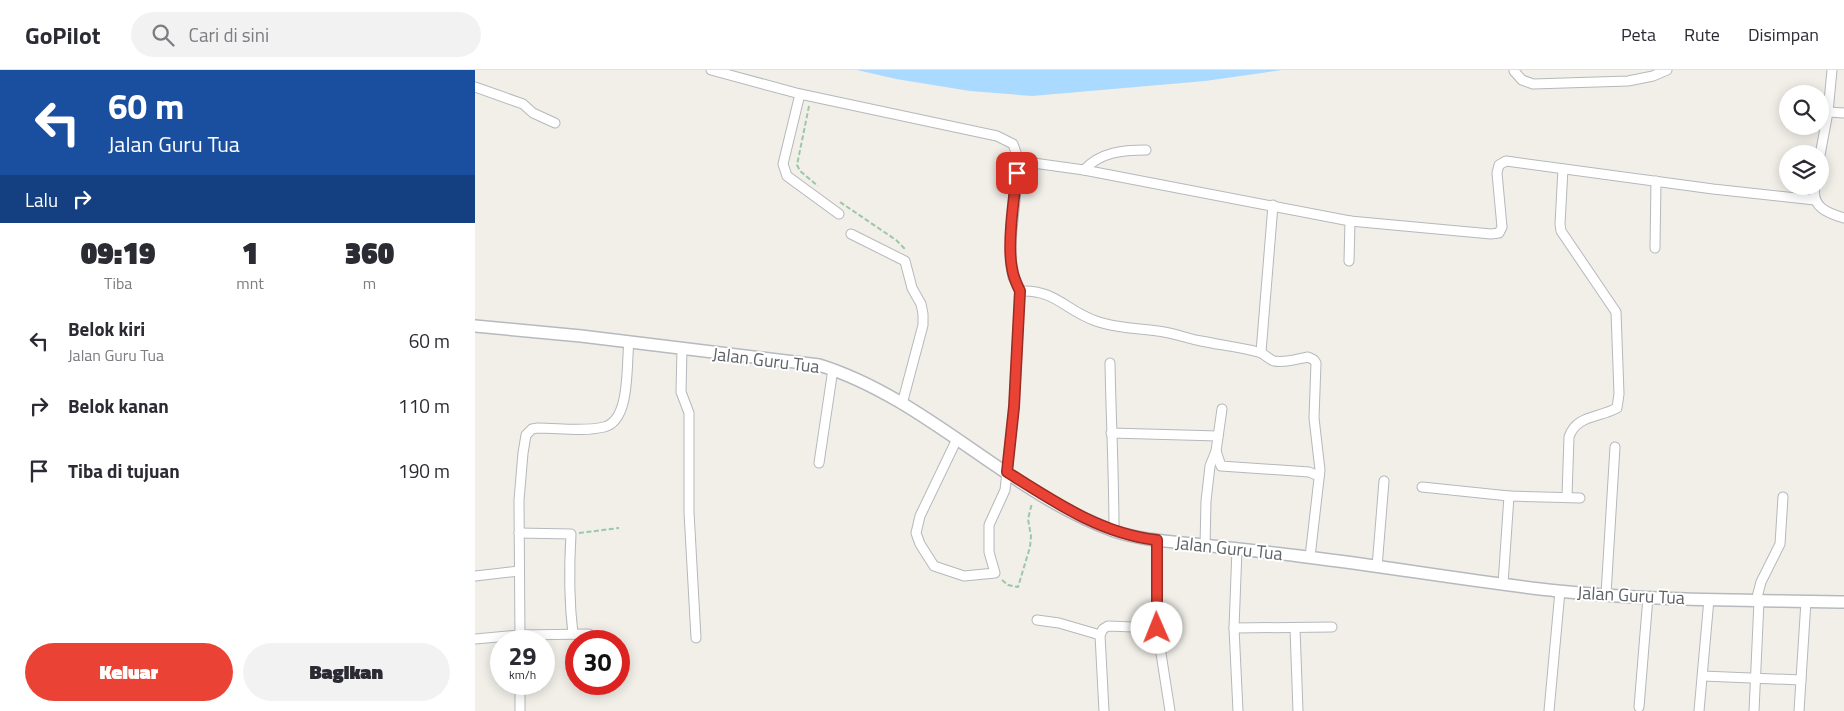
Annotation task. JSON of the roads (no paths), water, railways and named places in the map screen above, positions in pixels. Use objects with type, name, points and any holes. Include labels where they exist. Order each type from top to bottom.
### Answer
[{"type":"main road","name":"Jalan Guru Tua","points":[[475,326],[629,342],[819,365],[833,369],[902,404],[1037,491],[1087,520],[1138,538],[1310,557],[1560,591],[1647,597],[1844,602]]},
{"type":"street","points":[[711,70],[811,97],[997,136],[1013,144],[1019,162],[1011,266],[1013,277],[1020,291],[1014,407],[1005,490],[989,525],[989,552],[995,572],[964,576],[934,566],[925,554],[916,533],[919,516],[957,439]]},
{"type":"street","points":[[1514,71],[1522,80],[1533,84],[1628,81],[1653,76],[1667,70]]},
{"type":"street","points":[[1829,102],[1832,70]]},
{"type":"street","points":[[475,87],[523,104],[533,113],[555,123]]},
{"type":"street","points":[[800,94],[783,164],[784,170],[787,176],[839,214]]},
{"type":"street","points":[[1829,112],[1844,113]]},
{"type":"street","points":[[1084,170],[1087,166],[1107,154],[1123,150],[1146,150]]},
{"type":"street","points":[[1019,162],[1084,170],[1350,221],[1496,234],[1501,230],[1502,226],[1497,173],[1499,166],[1506,161],[1656,182],[1815,200]]},
{"type":"street","points":[[1563,169],[1561,231],[1616,312],[1619,394],[1617,408],[1576,424],[1572,429],[1569,438],[1567,496]]},
{"type":"street","points":[[1655,248],[1656,182]]},
{"type":"street","points":[[1815,195],[1815,200],[1820,208],[1844,218]]},
{"type":"street","points":[[1261,352],[1273,205]]},
{"type":"street","points":[[1349,261],[1350,221]]},
{"type":"street","points":[[851,234],[905,261],[912,288],[921,304],[923,326],[902,404]]},
{"type":"street","points":[[1020,291],[1045,292],[1097,322],[1119,327],[1164,332],[1261,352],[1273,361],[1293,361],[1308,357],[1316,363],[1314,418],[1320,461],[1310,557]]},
{"type":"street","points":[[520,630],[519,533],[523,453],[526,435],[532,429],[537,428],[593,428],[613,424],[622,409],[629,342]]},
{"type":"street","points":[[683,349],[681,392],[689,412],[689,512],[696,638]]},
{"type":"street","points":[[1110,363],[1111,433],[1114,461],[1114,531]]},
{"type":"street","points":[[819,463],[833,369]]},
{"type":"street","points":[[1205,546],[1206,501],[1210,466],[1216,451],[1222,409]]},
{"type":"street","points":[[1111,433],[1218,436]]},
{"type":"street","points":[[1606,594],[1615,447]]},
{"type":"street","points":[[1216,451],[1221,466],[1309,472],[1319,476]]},
{"type":"street","points":[[1377,567],[1384,481]]},
{"type":"street","points":[[1422,487],[1509,496],[1567,496],[1580,498]]},
{"type":"street","points":[[1503,584],[1509,496]]},
{"type":"street","points":[[1754,711],[1758,601],[1761,582],[1779,548],[1783,497]]},
{"type":"street","points":[[519,533],[571,534],[569,570],[573,630]]},
{"type":"street","points":[[1157,540],[1157,628],[1170,711]]},
{"type":"street","points":[[1237,549],[1234,628],[1238,711]]},
{"type":"street","points":[[475,576],[519,571]]},
{"type":"street","points":[[1549,711],[1560,591]]},
{"type":"street","points":[[1639,706],[1647,597]]},
{"type":"street","points":[[1699,711],[1709,599]]},
{"type":"street","points":[[1799,711],[1806,601]]},
{"type":"street","points":[[1037,620],[1059,623],[1100,635]]},
{"type":"street","points":[[1105,711],[1100,635],[1103,629],[1108,626],[1157,628]]},
{"type":"street","points":[[1234,628],[1295,629],[1332,627]]},
{"type":"street","points":[[1295,629],[1298,711]]},
{"type":"street","points":[[475,639],[490,639]]},
{"type":"street","points":[[1703,676],[1801,680]]},
{"type":"street","points":[[520,695],[520,711]]},
{"type":"water","points":[[857,70],[1282,70],[1205,81],[1032,96],[970,91],[896,79]]}]
